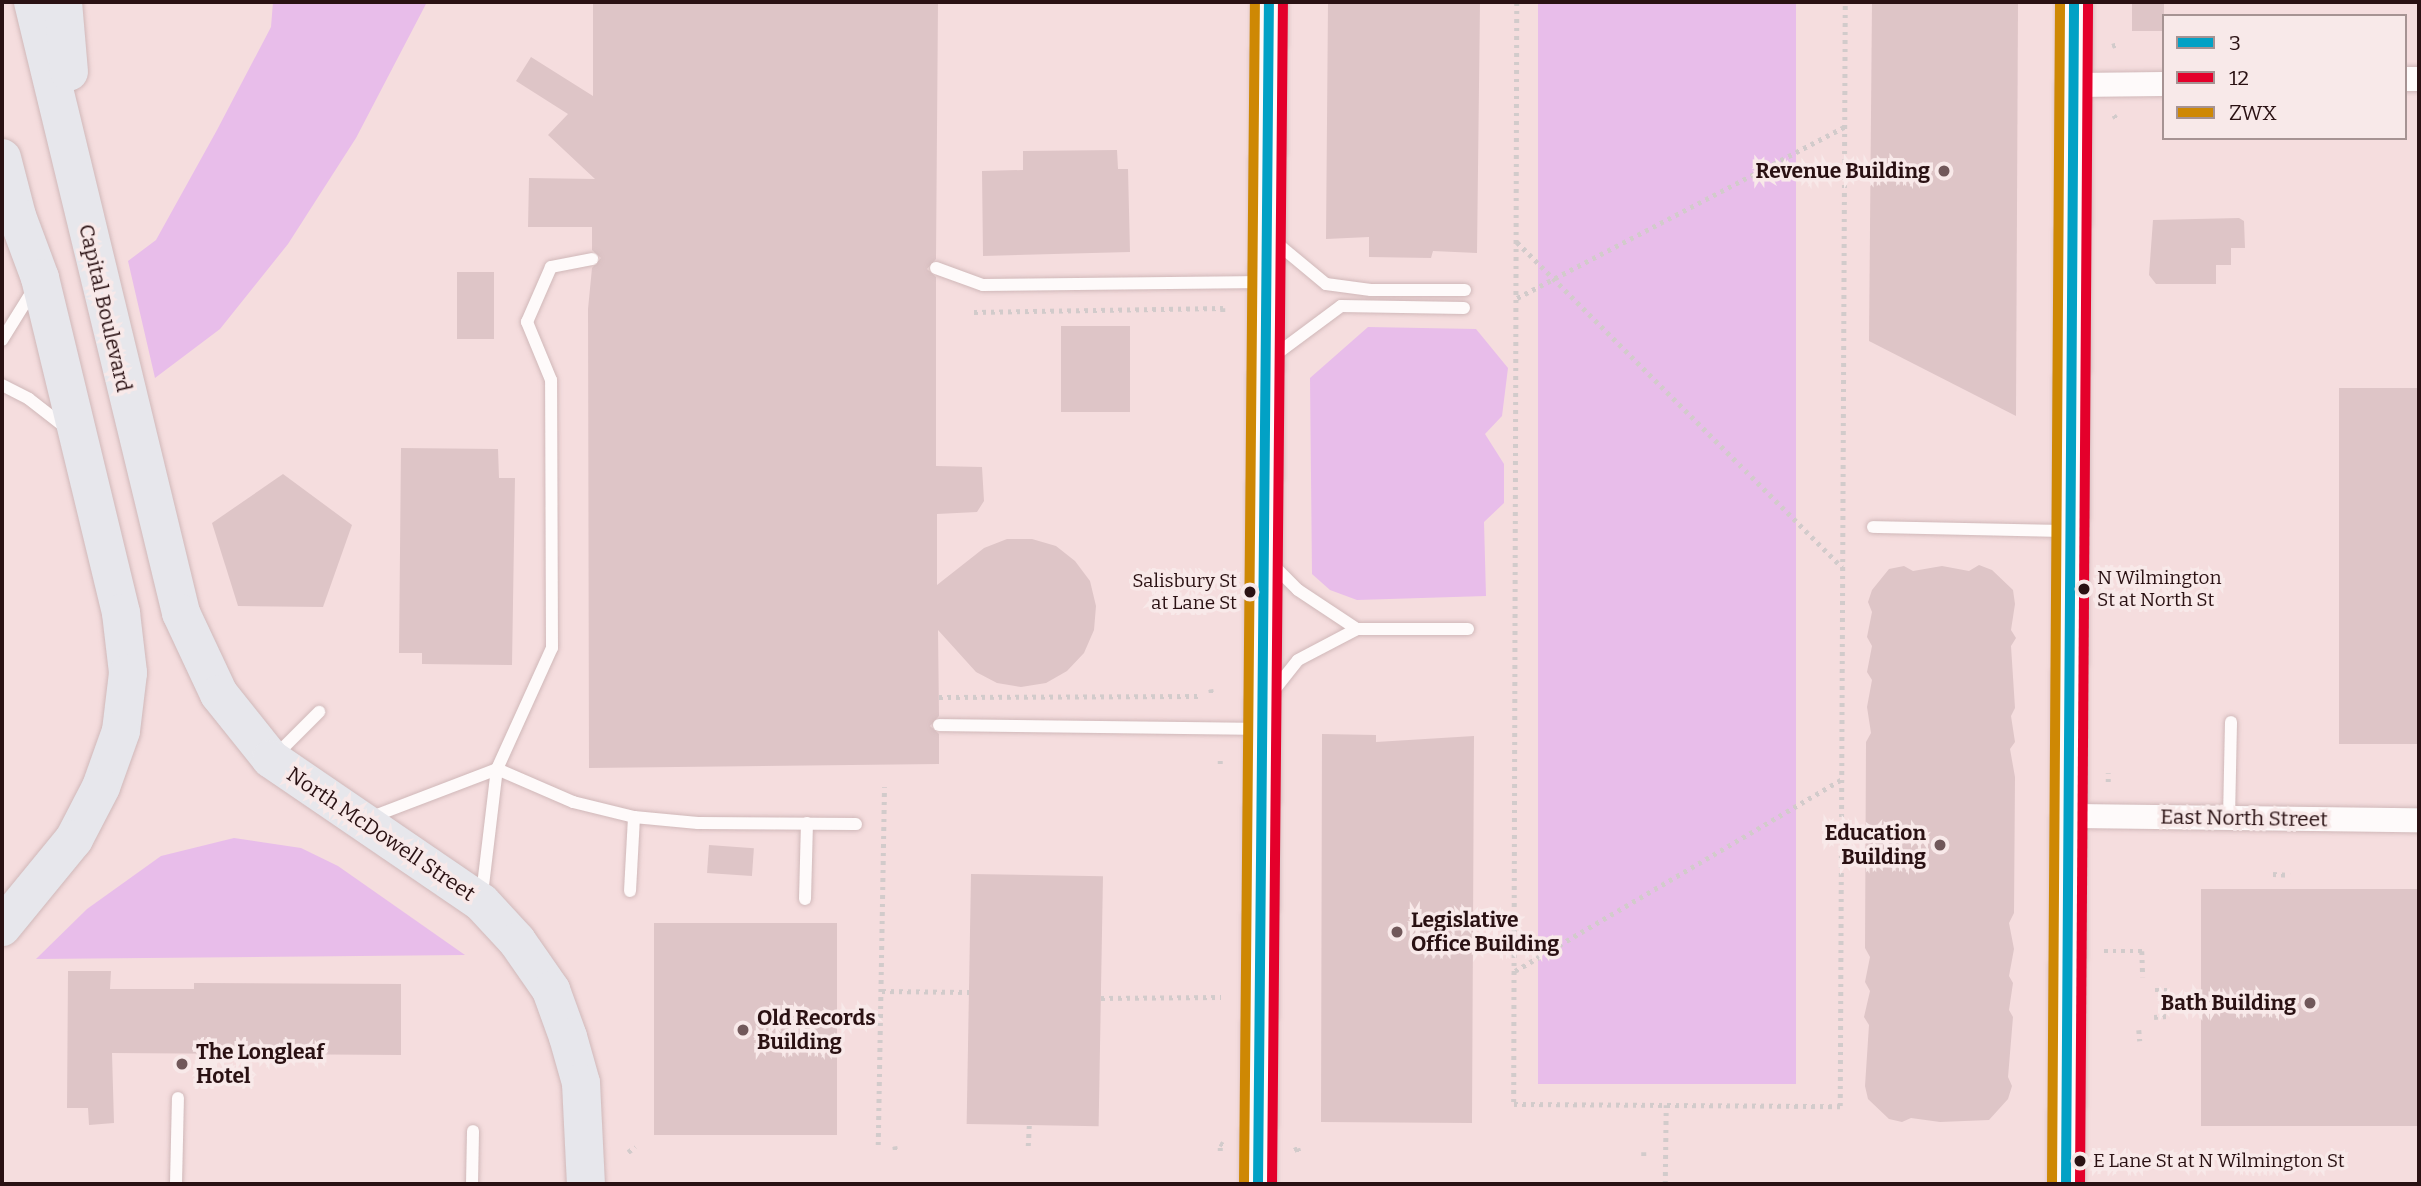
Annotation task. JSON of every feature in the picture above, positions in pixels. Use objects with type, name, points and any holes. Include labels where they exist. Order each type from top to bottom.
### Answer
[{"type":"main road","name":"Capital Boulevard","points":[[33,2],[181,613]]},
{"type":"main road","points":[[64,2],[79,200]]},
{"type":"main road","points":[[1258,1184],[1269,2]]},
{"type":"main road","points":[[2066,1184],[2074,2]]},
{"type":"main road","points":[[2,158],[17,216],[40,278],[76,436],[121,613],[127,684],[121,732],[101,787],[74,839],[2,927]]},
{"type":"main road","name":"North McDowell Street","points":[[181,613],[219,694],[271,759],[481,902],[517,941],[551,990],[581,1083],[586,1184]]},
{"type":"street","points":[[2075,86],[2162,84]]},
{"type":"street","name":"East North Street","points":[[2069,816],[2419,820]]},
{"type":"lane","points":[[1267,235],[1326,284],[1371,290],[1465,289]]},
{"type":"lane","points":[[481,902],[487,824],[497,769],[552,648],[551,380],[527,322],[551,267],[592,259]]},
{"type":"lane","points":[[936,268],[983,285],[1266,282]]},
{"type":"lane","points":[[2,340],[40,278]]},
{"type":"lane","points":[[1265,362],[1341,306],[1464,308]]},
{"type":"lane","points":[[2,385],[29,399],[76,436]]},
{"type":"lane","points":[[1873,527],[2071,531]]},
{"type":"lane","points":[[1263,555],[1298,590],[1357,629]]},
{"type":"lane","points":[[939,724],[1261,718],[1298,660],[1357,629],[1468,629]]},
{"type":"lane","points":[[271,759],[320,712]]},
{"type":"lane","points":[[2229,818],[2231,722]]},
{"type":"lane","points":[[362,821],[497,769],[573,802],[634,817],[698,823],[856,824]]},
{"type":"lane","points":[[630,891],[634,817]]},
{"type":"lane","points":[[805,899],[807,823]]},
{"type":"lane","points":[[176,1184],[178,1098]]},
{"type":"lane","points":[[472,1184],[473,1131]]},
{"type":"path","points":[[1517,2],[1514,1104],[1840,1106],[1845,2]]},
{"type":"path","points":[[2112,46],[2118,44]]},
{"type":"path","points":[[1517,298],[1844,127]]},
{"type":"path","points":[[1516,242],[1842,568]]},
{"type":"path","points":[[974,312],[1223,308],[1223,313]]},
{"type":"path","points":[[939,697],[1202,696]]},
{"type":"path","points":[[1220,756],[1220,764]]},
{"type":"path","points":[[2108,772],[2108,782]]},
{"type":"path","points":[[1514,971],[1841,780]]},
{"type":"path","points":[[878,1145],[884,787]]},
{"type":"path","points":[[2273,874],[2291,875]]},
{"type":"path","points":[[2104,951],[2142,951],[2143,977]]},
{"type":"path","points":[[2155,990],[2166,990]]},
{"type":"path","points":[[882,991],[969,992]]},
{"type":"path","points":[[1101,998],[1221,997]]},
{"type":"path","points":[[2154,1017],[2167,1016]]},
{"type":"path","points":[[2139,1030],[2140,1041]]},
{"type":"path","points":[[1665,1184],[1666,1105]]},
{"type":"path","points":[[1028,1146],[1029,1125]]},
{"type":"path","points":[[1220,1151],[1220,1143],[1226,1146]]},
{"type":"path","points":[[628,1144],[628,1152],[635,1147]]},
{"type":"path","points":[[1294,1150],[1298,1148],[1300,1155]]},
{"type":"path","points":[[2103,1159],[2106,1152]]},
{"type":"shaded area","points":[[273,2],[427,2],[356,138],[288,244],[220,329],[155,378],[128,261],[156,240],[271,27]]},
{"type":"shaded area","points":[[1538,2],[1796,2],[1796,1084],[1538,1084]]},
{"type":"shaded area","points":[[1368,327],[1476,329],[1508,368],[1502,416],[1485,434],[1504,464],[1504,503],[1484,522],[1486,596],[1357,600],[1330,590],[1312,574],[1310,378]]},
{"type":"shaded area","points":[[234,838],[301,848],[338,866],[465,955],[36,959],[87,909],[161,856]]},
{"type":"building","points":[[593,2],[938,2],[936,259],[927,269],[936,277],[936,466],[982,467],[984,501],[977,512],[937,514],[937,585],[984,548],[1007,539],[1032,539],[1056,546],[1075,561],[1090,581],[1096,606],[1094,630],[1084,653],[1067,671],[1046,683],[1021,687],[997,683],[976,672],[938,630],[939,716],[930,726],[939,734],[939,764],[589,768],[588,309],[592,268],[601,258],[592,250],[592,227],[528,227],[529,178],[595,179],[548,135],[568,114],[516,81],[531,57],[593,96]]},
{"type":"building","points":[[1328,2],[1480,2],[1477,253],[1433,251],[1431,258],[1369,257],[1369,237],[1326,239]]},
{"type":"building","name":"Revenue Building","points":[[1872,2],[2018,2],[2016,416],[1869,341]]},
{"type":"building","points":[[2132,2],[2164,2],[2162,31],[2132,31]]},
{"type":"building","points":[[1117,150],[1118,169],[1128,169],[1130,252],[983,256],[982,171],[1023,170],[1023,151]]},
{"type":"building","points":[[2239,218],[2244,221],[2245,248],[2231,248],[2231,265],[2216,265],[2216,284],[2156,284],[2149,275],[2153,220]]},
{"type":"building","points":[[457,272],[494,272],[494,339],[457,339]]},
{"type":"building","points":[[1061,326],[1130,326],[1130,412],[1061,412]]},
{"type":"building","points":[[2339,388],[2417,388],[2417,744],[2339,744]]},
{"type":"building","points":[[401,448],[498,449],[499,478],[515,478],[512,665],[422,664],[422,653],[399,653]]},
{"type":"building","points":[[283,474],[352,525],[323,607],[238,606],[212,523]]},
{"type":"building","name":"Education Building","points":[[1979,565],[1992,570],[2013,590],[2015,604],[2011,630],[2016,638],[2011,646],[2015,708],[2011,716],[2015,742],[2010,749],[2015,777],[2014,913],[2009,923],[2014,949],[2009,976],[2013,983],[2009,1010],[2013,1017],[2008,1077],[2012,1086],[2008,1099],[1989,1120],[1940,1122],[1911,1118],[1902,1122],[1889,1119],[1868,1099],[1865,1086],[1869,1025],[1864,1017],[1870,991],[1865,982],[1870,957],[1865,948],[1866,742],[1871,733],[1867,707],[1872,680],[1867,672],[1872,646],[1867,637],[1872,612],[1868,602],[1872,590],[1889,569],[1904,566],[1913,571],[1942,566],[1969,571]]},
{"type":"building","name":"Legislative Office Building","points":[[1322,734],[1376,735],[1376,742],[1474,736],[1472,1123],[1321,1122]]},
{"type":"building","points":[[709,845],[754,848],[752,876],[707,873]]},
{"type":"building","points":[[971,874],[1103,876],[1099,1126],[967,1124]]},
{"type":"building","name":"Bath Building","points":[[2201,889],[2419,889],[2419,1126],[2201,1126]]},
{"type":"building","name":"Old Records Building","points":[[654,923],[837,923],[837,1135],[654,1135]]},
{"type":"building","points":[[68,971],[111,971],[110,989],[194,989],[194,983],[401,984],[401,1055],[112,1053],[114,1123],[89,1125],[88,1108],[67,1108]]},
{"type":"transit line","name":"ZWX","points":[[1244,1184],[1255,2]]},
{"type":"transit line","name":"3","points":[[1258,1184],[1269,2]]},
{"type":"transit line","name":"12","points":[[1272,1184],[1283,2]]},
{"type":"transit line","name":"ZWX","points":[[2052,1184],[2060,2]]},
{"type":"transit line","name":"3","points":[[2066,1184],[2074,2]]},
{"type":"transit line","name":"12","points":[[2080,1184],[2088,2]]},
{"type":"place","name":"Revenue Building","points":[[1944,171]]},
{"type":"place","name":"N Wilmington St at North St","points":[[2084,589]]},
{"type":"place","name":"Salisbury St at Lane St","points":[[1250,592]]},
{"type":"place","name":"Education Building","points":[[1940,845]]},
{"type":"place","name":"Legislative Office Building","points":[[1397,932]]},
{"type":"place","name":"Bath Building","points":[[2310,1003]]},
{"type":"place","name":"Old Records Building","points":[[743,1030]]},
{"type":"place","name":"The Longleaf Hotel","points":[[182,1064]]},
{"type":"place","name":"E Lane St at N Wilmington St","points":[[2080,1161]]}]
